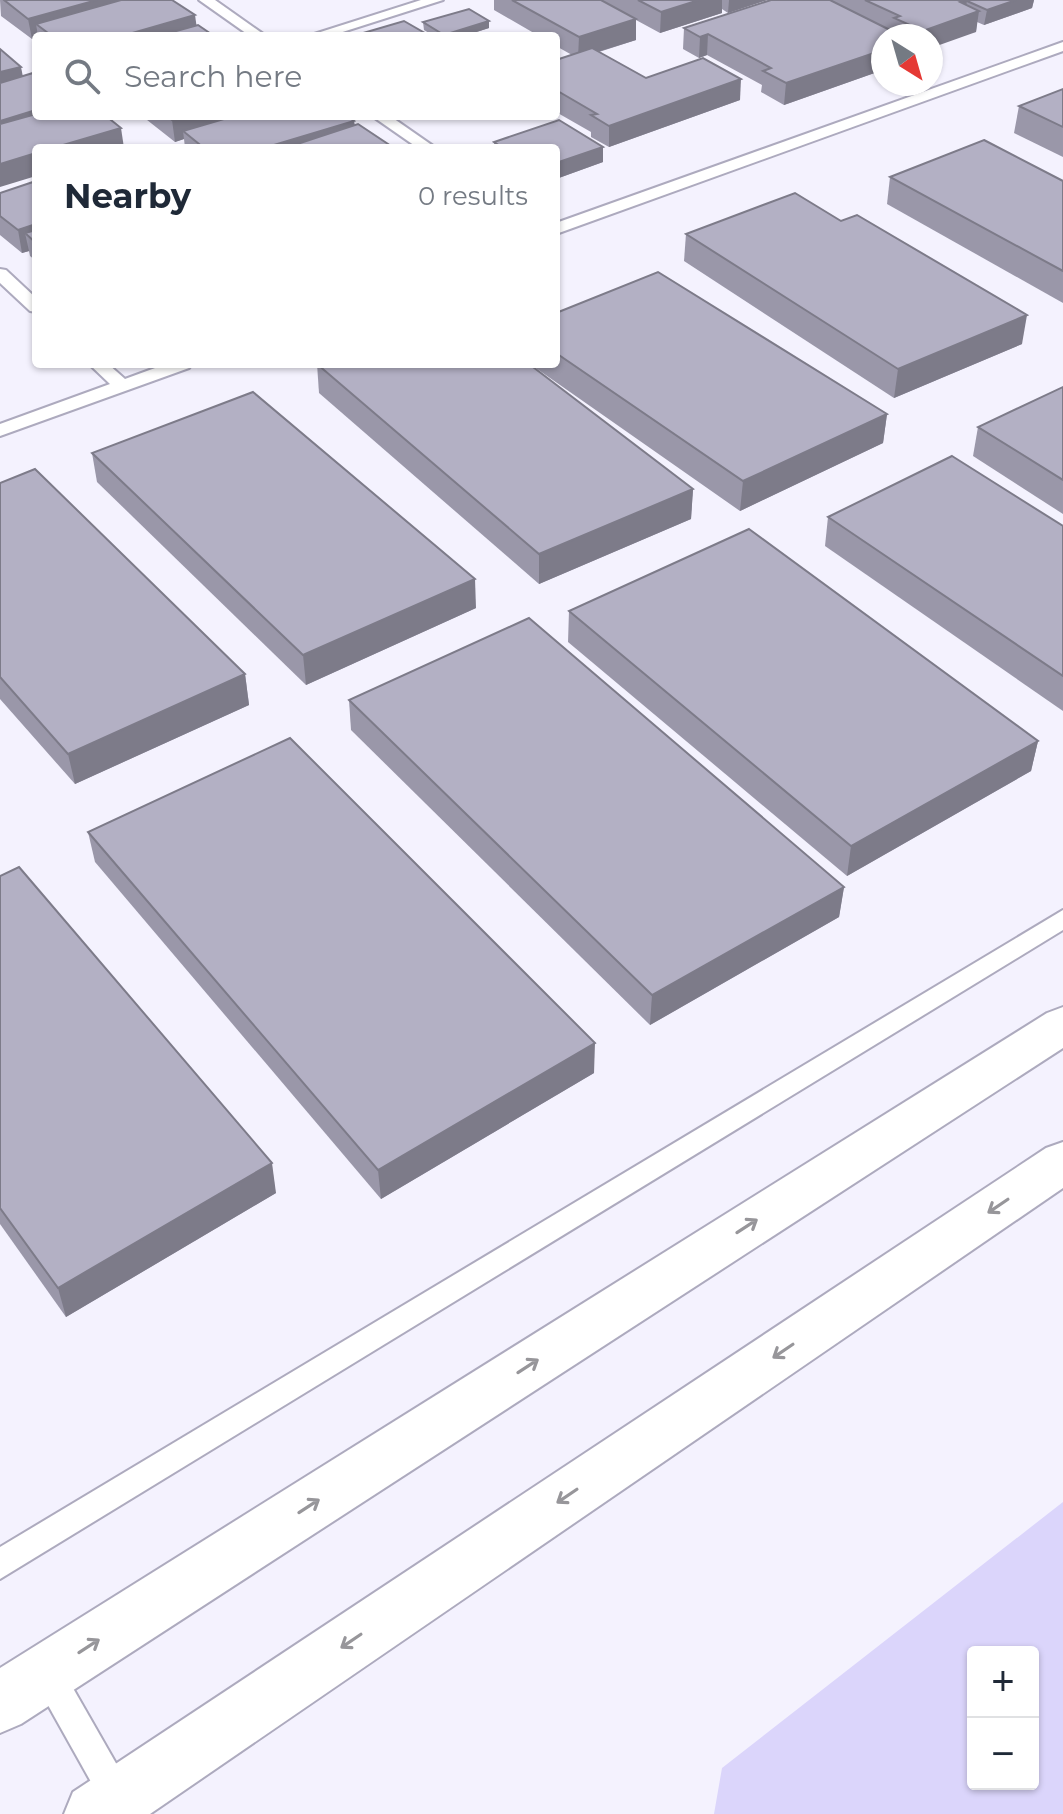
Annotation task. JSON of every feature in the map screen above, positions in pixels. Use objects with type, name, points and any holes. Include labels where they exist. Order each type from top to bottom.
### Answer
[{"type":"street","points":[[0,1703],[1063,1025]]},
{"type":"street","points":[[114,1809],[1063,1162]]},
{"type":"lane","points":[[206,0],[253,32]]},
{"type":"lane","points":[[328,32],[436,0]]},
{"type":"lane","points":[[560,228],[1063,46]]},
{"type":"lane","points":[[386,120],[422,144]]},
{"type":"lane","points":[[0,274],[32,303]]},
{"type":"lane","points":[[102,368],[122,386]]},
{"type":"lane","points":[[0,430],[172,368]]},
{"type":"lane","points":[[0,1564],[1063,919]]},
{"type":"lane","points":[[46,1673],[114,1809]]},
{"type":"shaded area","points":[[1063,1502],[1063,1814],[714,1814],[722,1768]]},
{"type":"building","points":[[4,0],[97,0],[28,19]]},
{"type":"building","points":[[121,0],[172,0],[195,15],[136,32],[47,32],[36,24]]},
{"type":"building","points":[[512,0],[601,0],[636,19],[579,37]]},
{"type":"building","points":[[638,0],[699,0],[661,12]]},
{"type":"building","points":[[771,0],[830,0],[878,24],[871,24],[871,54],[786,83],[763,71],[771,68],[708,34],[700,37],[684,28]]},
{"type":"building","points":[[865,0],[966,0],[960,2],[979,11],[943,24],[907,24],[894,18],[900,16]]},
{"type":"building","points":[[967,0],[1016,0],[987,10]]},
{"type":"building","points":[[469,9],[489,21],[454,32],[439,32],[423,22]]},
{"type":"building","points":[[404,21],[423,32],[367,32]]},
{"type":"building","points":[[198,25],[208,32],[173,32]]},
{"type":"building","points":[[592,48],[646,78],[703,58],[741,79],[609,126],[591,115],[597,114],[560,92],[560,59]]},
{"type":"building","points":[[0,49],[21,67],[0,72]]},
{"type":"building","points":[[32,73],[32,111],[0,121],[0,83]]},
{"type":"building","points":[[1063,89],[1063,127],[1019,106]]},
{"type":"building","points":[[32,115],[32,120],[111,120],[121,128],[67,144],[32,144],[32,154],[0,164],[0,124]]},
{"type":"building","points":[[220,120],[354,121],[277,144],[199,144],[183,131]]},
{"type":"building","points":[[559,120],[603,147],[560,162],[560,144],[494,142]]},
{"type":"building","points":[[358,124],[388,144],[297,144]]},
{"type":"building","points":[[984,140],[1063,181],[1063,271],[890,177]]},
{"type":"building","points":[[32,182],[32,225],[18,230],[0,216],[0,193]]},
{"type":"building","points":[[795,193],[841,221],[857,215],[1027,315],[898,369],[686,234]]},
{"type":"building","points":[[658,272],[887,414],[743,481],[560,356],[560,311]]},
{"type":"building","points":[[322,368],[534,368],[693,489],[539,554]]},
{"type":"building","points":[[1063,387],[1063,480],[978,427]]},
{"type":"building","points":[[253,392],[475,579],[303,655],[92,453]]},
{"type":"building","points":[[952,456],[1063,526],[1063,676],[828,517]]},
{"type":"building","points":[[35,469],[245,674],[68,754],[0,677],[0,483]]},
{"type":"building","points":[[749,529],[1038,741],[851,846],[569,611]]},
{"type":"building","points":[[529,618],[844,887],[652,995],[349,700]]},
{"type":"building","points":[[290,738],[595,1043],[378,1170],[88,832]]},
{"type":"building","points":[[19,867],[272,1163],[58,1288],[0,1208],[0,876]]}]
